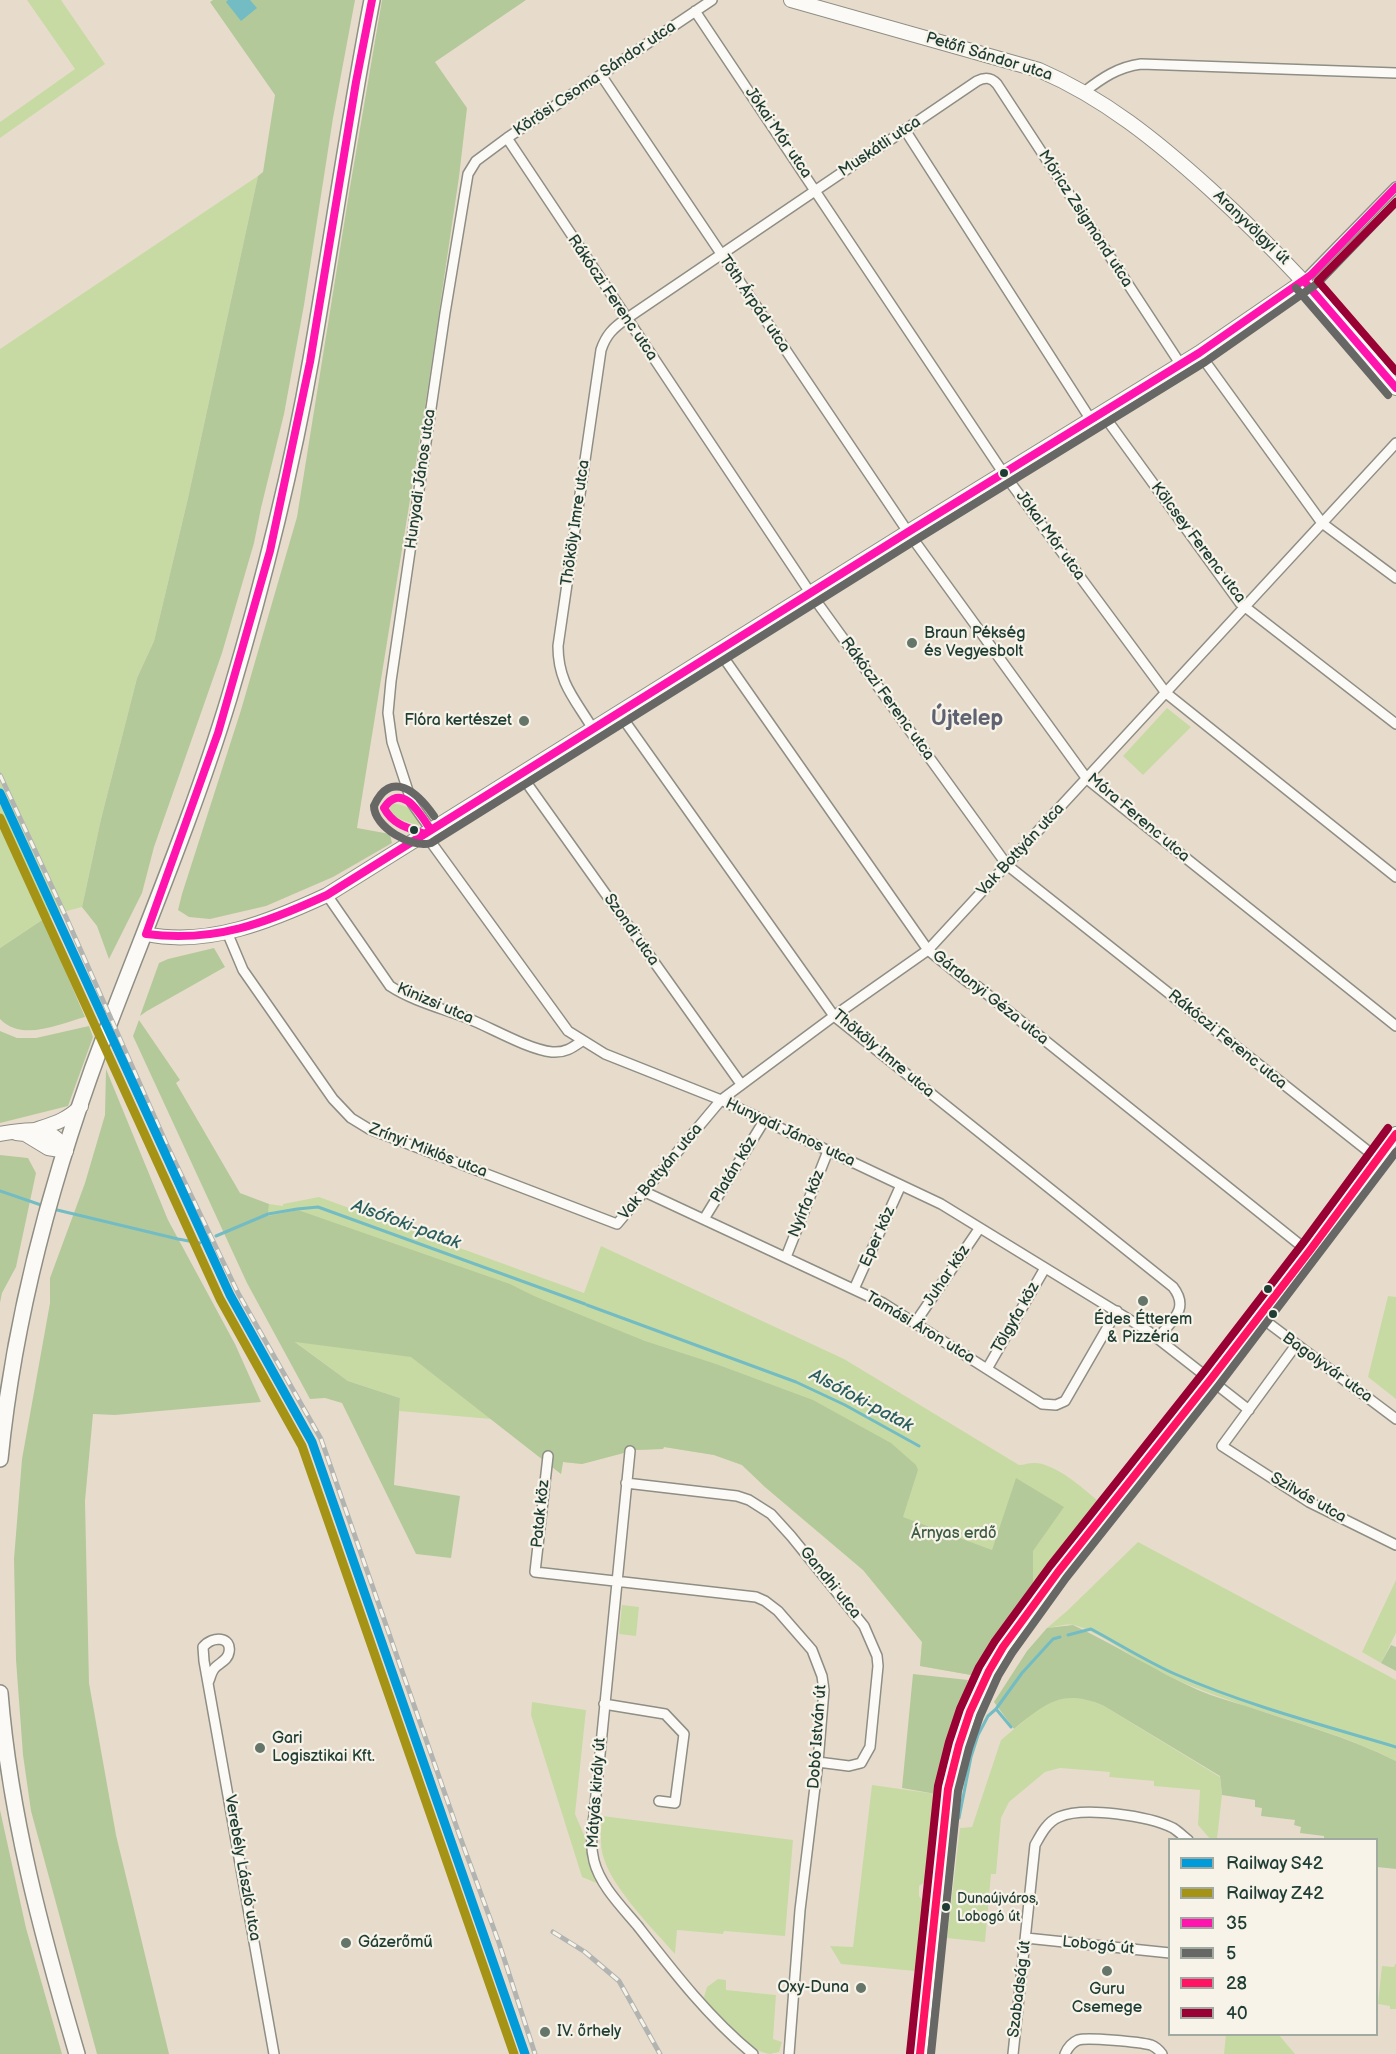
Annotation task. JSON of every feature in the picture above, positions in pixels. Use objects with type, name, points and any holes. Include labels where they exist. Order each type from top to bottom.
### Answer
[{"type":"main road","points":[[0,1459],[9,1385],[19,1330],[49,1206],[110,1021],[146,934],[218,733],[270,551],[310,363],[356,82],[372,0]]},
{"type":"main road","points":[[0,1694],[11,1788],[26,1865],[48,1956],[77,2054]]},
{"type":"street","name":"Körösi Csoma Sándor utca","points":[[507,138],[712,0]]},
{"type":"street","name":"Petőfi Sándor utca","points":[[791,0],[999,57],[1039,70],[1084,92]]},
{"type":"street","name":"Jókai Mór utca","points":[[695,11],[1004,474],[1166,693],[1396,877]]},
{"type":"street","points":[[1084,92],[1110,73],[1127,66],[1141,64],[1396,73]]},
{"type":"street","name":"Tóth Árpád utca","points":[[601,75],[908,532]]},
{"type":"street","name":"Muskátli utca","points":[[626,319],[977,81],[987,78]]},
{"type":"street","name":"Móricz Zsigmond utca","points":[[987,78],[997,84],[1181,365]]},
{"type":"street","name":"Aranyvölgyi út","points":[[1084,92],[1131,122],[1233,210],[1304,281],[1396,388]]},
{"type":"street","name":"Kölcsey Ferenc utca","points":[[905,130],[1097,416],[1223,581],[1245,607],[1396,724]]},
{"type":"street","name":"Rákóczi Ferenc utca","points":[[507,138],[811,594],[1007,864],[1378,1158]]},
{"type":"street","name":"Hunyadi János utca","points":[[507,138],[476,161],[468,174],[445,313],[391,681],[388,713],[392,742],[412,803],[428,832],[568,1031],[582,1041],[605,1054],[722,1100],[941,1204],[1158,1338],[1248,1410]]},
{"type":"street","points":[[146,934],[171,938],[227,932],[254,926],[284,915],[327,895],[908,532],[1181,365],[1304,281],[1396,187]]},
{"type":"street","name":"Thököly Imre utca","points":[[593,729],[562,678],[558,664],[558,646],[601,350],[605,337],[626,319]]},
{"type":"street","points":[[1199,353],[1322,523],[1396,578]]},
{"type":"street","name":"Vak Bottyán utca","points":[[616,1224],[722,1100],[834,1016],[928,950],[1396,443]]},
{"type":"street","name":"Móra Ferenc utca","points":[[908,532],[1087,778],[1396,1026]]},
{"type":"street","name":"Gárdonyi Géza utca","points":[[719,651],[928,950],[969,983],[977,986],[1309,1252]]},
{"type":"street","name":"Thököly Imre utca","points":[[619,713],[834,1016],[1173,1287],[1181,1299],[1180,1310],[1158,1338]]},
{"type":"street","name":"Szondi utca","points":[[521,775],[741,1084]]},
{"type":"street","name":"Kinizsi utca","points":[[327,895],[390,986],[403,994],[468,1018],[538,1049],[554,1052],[570,1050],[582,1041]]},
{"type":"street","name":"Zrínyi Miklós utca","points":[[227,932],[243,970],[333,1099],[351,1118],[369,1130],[616,1224]]},
{"type":"street","points":[[4,1133],[35,1130],[58,1122],[72,1116],[82,1104]]},
{"type":"street","name":"Platán köz","points":[[704,1219],[764,1121]]},
{"type":"street","points":[[35,1130],[52,1134],[61,1142],[66,1151]]},
{"type":"street","points":[[4,1133],[25,1134],[48,1148],[66,1151]]},
{"type":"street","points":[[920,2054],[948,1789],[970,1712],[994,1663],[1026,1614],[1309,1252],[1396,1134]]},
{"type":"street","points":[[48,1148],[56,1162],[59,1174]]},
{"type":"street","name":"Nyírfa köz","points":[[786,1257],[828,1151]]},
{"type":"street","name":"Eper köz","points":[[854,1289],[902,1185]]},
{"type":"street","name":"Tamási Áron utca","points":[[645,1192],[883,1302],[1042,1404],[1061,1404],[1065,1401],[1117,1311]]},
{"type":"street","name":"Juhar köz","points":[[915,1323],[980,1229]]},
{"type":"street","name":"Tölgyfa köz","points":[[987,1369],[1045,1268]]},
{"type":"street","name":"Bagolyvár utca","points":[[1259,1316],[1396,1419]]},
{"type":"street","points":[[1248,1410],[1296,1345]]},
{"type":"street","name":"Szilvás utca","points":[[1248,1410],[1222,1446],[1309,1502],[1396,1545]]},
{"type":"street","points":[[616,1582],[630,1451]]},
{"type":"street","name":"Patak köz","points":[[534,1572],[548,1456]]},
{"type":"street","name":"Gandhi utca","points":[[627,1483],[737,1496],[759,1505],[771,1514],[791,1536],[864,1626],[877,1656],[878,1666],[870,1747],[861,1763],[849,1766],[818,1762]]},
{"type":"street","name":"Dobó István út","points":[[534,1572],[746,1594],[765,1601],[778,1611],[812,1650],[822,1676],[824,1690],[818,1762],[800,1910],[789,2054]]},
{"type":"street","name":"Mátyás király út","points":[[616,1582],[592,1840],[594,1862],[608,1890],[717,2023],[753,2054]]},
{"type":"street","name":"Verebély László utca","points":[[208,1683],[274,2054]]},
{"type":"street","points":[[604,1704],[665,1714],[684,1734],[675,1803],[659,1802]]},
{"type":"street","name":"Szabadság út","points":[[1013,2054],[1035,1845],[1045,1828],[1058,1818],[1079,1812],[1148,1818],[1174,1829],[1187,1838]]},
{"type":"street","name":"Lobogó út","points":[[1026,1938],[1168,1953]]},
{"type":"street","points":[[1065,2054],[1071,2044],[1081,2039],[1092,2039],[1151,2045],[1160,2050],[1162,2054]]},
{"type":"green space","points":[[27,0],[61,0],[105,64],[0,138],[0,122],[75,69]]},
{"type":"green space","points":[[213,0],[355,0],[284,414],[254,543],[222,653],[154,847],[142,893],[109,959],[97,926],[82,907],[101,819],[137,678],[154,641],[188,498],[258,176],[263,172],[275,95],[210,2]]},
{"type":"green space","points":[[382,0],[526,0],[435,62],[467,108],[425,407],[357,828],[390,834],[392,843],[333,877],[266,906],[210,919],[189,917],[178,910],[182,894],[241,710],[297,517]]},
{"type":"green space","points":[[258,176],[188,498],[154,641],[137,678],[101,819],[82,907],[48,916],[0,948],[0,349]]},
{"type":"green space","points":[[1167,708],[1191,727],[1143,775],[1123,756]]},
{"type":"green space","points":[[392,804],[402,805],[411,810],[417,817],[419,826],[391,816],[389,809]]},
{"type":"green space","points":[[48,916],[53,942],[85,1017],[41,1029],[19,1029],[9,1026],[0,1019],[0,948]]},
{"type":"green space","points":[[214,948],[225,967],[140,1016],[159,963]]},
{"type":"green space","name":"Árnyas erdő","points":[[139,1020],[180,1080],[176,1083],[240,1193],[269,1204],[268,1216],[298,1210],[510,1284],[645,1341],[716,1364],[813,1400],[891,1443],[916,1465],[918,1470],[903,1517],[992,1550],[1016,1478],[1064,1507],[1033,1551],[1033,1583],[971,1675],[920,1666],[922,1642],[863,1570],[742,1465],[714,1455],[664,1447],[663,1449],[635,1450],[582,1464],[563,1462],[561,1474],[411,1357],[295,1342],[348,1381],[400,1398],[394,1485],[460,1496],[451,1558],[416,1554],[342,1403],[325,1398],[310,1399],[247,1283],[133,1036]]},
{"type":"green space","points":[[89,1026],[93,1037],[68,1106],[0,1123],[0,1031],[17,1038],[36,1038]]},
{"type":"green space","points":[[106,1069],[168,1220],[235,1344],[261,1402],[115,1415],[93,1414],[85,1501],[89,1683],[116,1835],[169,2054],[97,2054],[31,1811],[23,1755],[16,1660],[14,1559],[22,1459],[50,1303],[50,1278],[85,1183],[105,1115]]},
{"type":"green space","points":[[0,1155],[28,1158],[36,1173],[16,1267],[2,1293],[0,1303]]},
{"type":"green space","name":"Árnyas erdő","points":[[319,1197],[584,1293],[601,1246],[844,1359],[1019,1465],[1041,1464],[1059,1471],[1098,1501],[1044,1569],[971,1675],[920,1666],[922,1642],[863,1570],[742,1465],[714,1455],[664,1447],[663,1449],[635,1450],[582,1464],[563,1462],[561,1474],[491,1419],[399,1411],[400,1398],[348,1381],[294,1341],[268,1216],[269,1204],[283,1206],[283,1204]]},
{"type":"green space","points":[[1388,1296],[1396,1297],[1396,1399],[1368,1377]]},
{"type":"green space","points":[[1138,1542],[1396,1680],[1396,1761],[1336,1735],[1242,1705],[1180,1681],[1083,1628],[1068,1624],[1047,1628]]},
{"type":"green space","points":[[1396,1580],[1396,1633],[1381,1663],[1362,1652]]},
{"type":"green space","points":[[622,1605],[639,1607],[636,1636],[619,1634]]},
{"type":"green space","points":[[1073,1625],[1198,1690],[1341,1738],[1396,1761],[1396,1869],[1378,1867],[1378,1838],[1324,1838],[1324,1836],[1300,1833],[1301,1827],[1294,1825],[1295,1820],[1261,1816],[1262,1808],[1255,1807],[1255,1800],[1222,1795],[1220,1776],[1104,1706],[1077,1698],[1056,1701],[1036,1712],[1014,1729],[994,1702],[1027,1651],[1047,1628]]},
{"type":"green space","points":[[1391,1645],[1396,1647],[1396,1671],[1381,1663]]},
{"type":"green space","points":[[913,1674],[968,1680],[941,1763],[936,1794],[902,1788]]},
{"type":"green space","points":[[1076,1697],[1104,1706],[1220,1777],[1222,1795],[1217,1838],[1209,1838],[1198,1825],[1200,1790],[1154,1786],[1154,1781],[1109,1777],[1110,1772],[1060,1768],[1045,1772],[1009,1802],[1001,1818],[996,1874],[991,1874],[985,1942],[947,1938],[960,1828],[972,1827],[1001,1740],[1038,1709],[1059,1698]]},
{"type":"green space","points":[[532,1702],[586,1710],[575,1814],[585,1837],[588,1862],[599,1884],[582,1877],[531,1715]]},
{"type":"green space","points":[[872,1785],[936,1794],[931,1831],[937,1831],[931,1878],[919,1886],[919,1896],[924,1902],[915,1971],[841,1964],[830,1946],[853,1947]]},
{"type":"green space","points":[[0,1810],[26,1928],[62,2054],[0,2054]]},
{"type":"green space","points":[[602,1816],[793,1840],[785,1936],[677,1930],[675,1954],[635,1909],[609,1871],[601,1849]]},
{"type":"green space","points":[[1395,1964],[1396,2009],[1390,2009],[1390,2006],[1378,2004],[1382,1966],[1394,1967]]},
{"type":"green space","points":[[718,1979],[726,1980],[726,1990],[776,1995],[773,2039],[782,2042],[779,2052],[770,2054],[752,2047],[716,2013],[704,1997],[707,1987]]},
{"type":"green space","points":[[1226,2036],[1280,2036],[1295,2054],[1224,2054]]},
{"type":"water","points":[[228,0],[250,0],[257,8],[241,21],[226,2]]},
{"type":"waterway","name":"Alsófoki-patak","points":[[0,1191],[44,1206]]},
{"type":"waterway","name":"Alsófoki-patak","points":[[216,1236],[268,1214],[318,1207],[585,1304]]},
{"type":"waterway","name":"Alsófoki-patak","points":[[53,1209],[200,1243]]},
{"type":"waterway","name":"Alsófoki-patak","points":[[587,1305],[796,1382],[845,1405],[919,1446]]},
{"type":"waterway","points":[[1068,1635],[1091,1629],[1154,1664],[1202,1685],[1284,1714],[1396,1747]]},
{"type":"waterway","points":[[959,1818],[971,1757],[978,1735],[988,1716],[996,1709],[1022,1673],[1053,1639],[1060,1637]]},
{"type":"waterway","points":[[996,1709],[1011,1727]]},
{"type":"railway","points":[[0,775],[167,1145],[238,1293],[321,1439],[499,1943],[535,2054]]},
{"type":"railway","points":[[553,1932],[585,1952],[619,1981],[660,2054]]},
{"type":"rail line","name":"S42","points":[[0,793],[230,1295],[312,1442],[525,2054]]},
{"type":"rail line","name":"Z42","points":[[0,818],[220,1299],[302,1446],[514,2054]]},
{"type":"transit line","name":"35","points":[[146,934],[218,733],[270,551],[310,362],[356,82],[372,0]]},
{"type":"transit line","name":"35","points":[[146,934],[195,936],[218,933],[261,922],[327,895],[1199,353],[1311,275],[1396,187]]},
{"type":"transit line","name":"5","points":[[434,816],[420,799],[404,788],[396,786],[388,788],[374,806],[380,821],[395,835],[414,843],[431,843],[1205,362],[1318,283],[1396,202]]},
{"type":"transit line","name":"40","points":[[1396,202],[1318,281],[1396,371]]},
{"type":"transit line","name":"35","points":[[1304,281],[1396,388]]},
{"type":"transit line","name":"5","points":[[1296,288],[1388,395]]},
{"type":"transit line","name":"35","points":[[425,834],[396,822],[384,808],[397,798],[404,799],[416,809],[431,830]]},
{"type":"transit line","name":"40","points":[[910,2053],[938,1786],[960,1709],[979,1667],[995,1641],[1050,1566],[1203,1373],[1388,1128]]},
{"type":"transit line","name":"28","points":[[920,2054],[948,1789],[970,1712],[989,1671],[1003,1647],[1058,1572],[1211,1379],[1396,1134]]},
{"type":"transit line","name":"5","points":[[931,2054],[958,1791],[980,1716],[998,1676],[1066,1578],[1219,1385],[1396,1152]]},
{"type":"place","name":"Braun Pékség és Vegyesbolt","points":[[912,643]]},
{"type":"place","name":"Flóra kertészet","points":[[524,721]]},
{"type":"place","name":"Édes Étterem & Pizzéria","points":[[1143,1301]]},
{"type":"place","name":"Gari Logisztikai Kft.","points":[[260,1748]]},
{"type":"place","name":"Dunaújváros, Lobogó út","points":[[946,1907]]},
{"type":"place","name":"Gázerőmű","points":[[346,1943]]},
{"type":"place","name":"Guru Csemege","points":[[1107,1971]]},
{"type":"place","name":"Oxy-Duna","points":[[861,1988]]},
{"type":"place","name":"IV. őrhely","points":[[545,2032]]},
{"type":"district","name":"Újtelep","points":[[967,719]]}]
